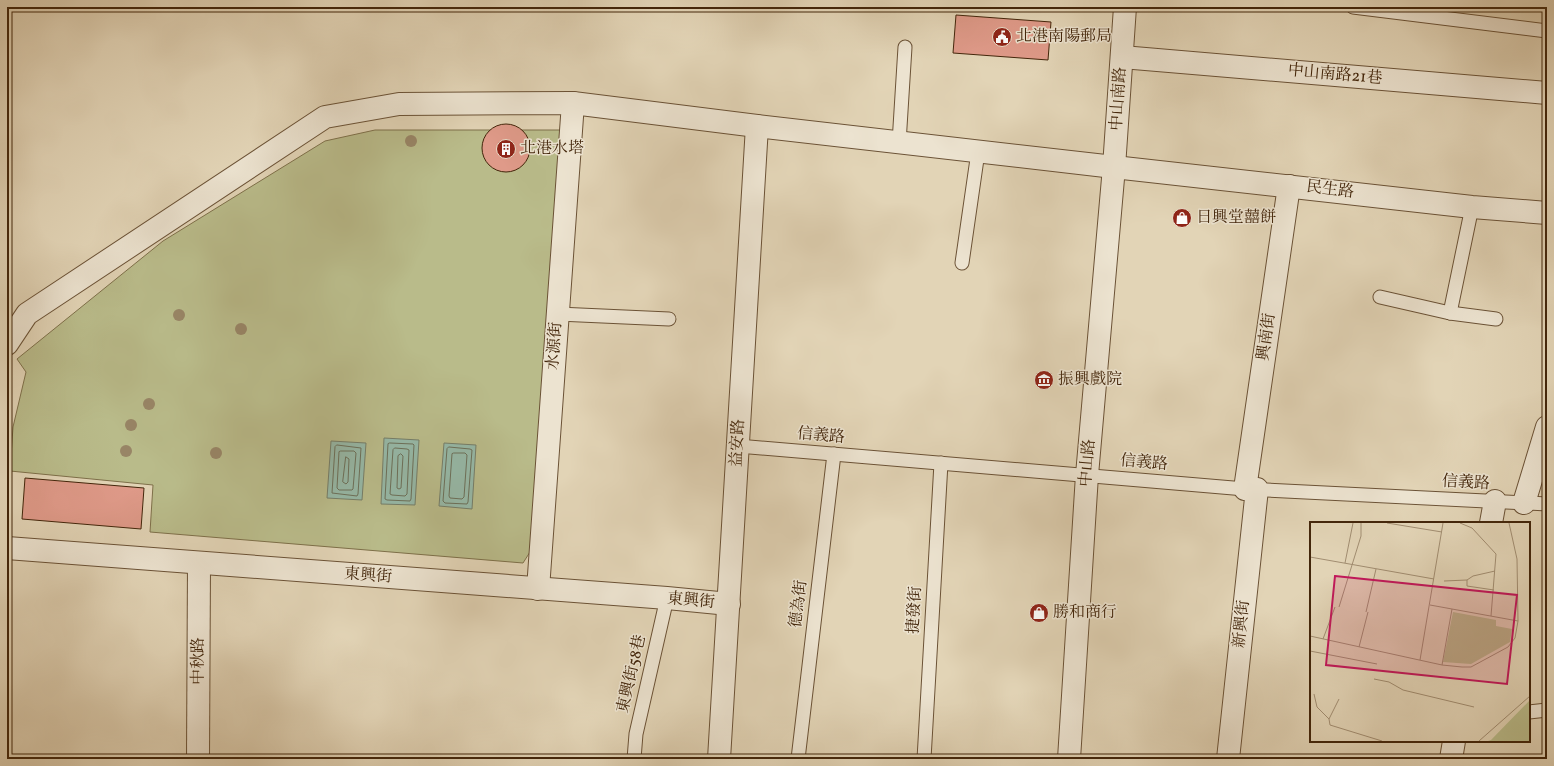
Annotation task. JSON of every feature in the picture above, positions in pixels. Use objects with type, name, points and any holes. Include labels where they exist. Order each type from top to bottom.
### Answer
[{"type":"street","name":"中山南路","points":[[1114,167],[1125,7]]},
{"type":"street","name":"中山南路21巷","points":[[1122,57],[1547,94]]},
{"type":"street","name":"民生路","points":[[7,344],[27,314],[325,117],[399,104],[573,103],[978,152],[1472,207],[1547,213]]},
{"type":"street","name":"水源街","points":[[538,589],[573,103]]},
{"type":"street","name":"益安路","points":[[720,759],[757,126]]},
{"type":"street","name":"中山路","points":[[1069,759],[1087,475],[1114,167]]},
{"type":"street","name":"興南街","points":[[1251,489],[1289,186]]},
{"type":"street","points":[[1524,503],[1547,427]]},
{"type":"street","name":"新興街","points":[[1228,759],[1251,489]]},
{"type":"street","points":[[1491,522],[1495,501]]},
{"type":"street","name":"東興街","points":[[7,548],[729,604]]},
{"type":"street","name":"中秋路","points":[[198,759],[199,563]]},
{"type":"street","points":[[1451,759],[1454,742]]},
{"type":"lane","points":[[1353,7],[1379,8],[1547,31]]},
{"type":"lane","points":[[899,143],[905,47]]},
{"type":"lane","points":[[962,263],[978,152]]},
{"type":"lane","points":[[1450,313],[1472,207]]},
{"type":"lane","points":[[1380,297],[1450,313],[1496,319]]},
{"type":"lane","points":[[558,314],[669,319]]},
{"type":"lane","name":"信義路","points":[[738,446],[1251,489],[1547,504]]},
{"type":"lane","name":"德為街","points":[[798,759],[834,454]]},
{"type":"lane","name":"捷發街","points":[[924,759],[941,463]]},
{"type":"lane","name":"東興街58巷","points":[[634,759],[636,734],[667,598]]},
{"type":"lane","points":[[1530,712],[1547,710]]},
{"type":"shaded area","points":[[375,130],[564,130],[530,552],[523,563],[150,532],[153,485],[10,471],[13,427],[26,372],[17,359],[163,241],[325,141]]},
{"type":"water","points":[[384,438],[419,440],[415,505],[381,504]]},
{"type":"water","points":[[331,441],[366,443],[362,500],[327,498]]},
{"type":"water","points":[[444,443],[476,445],[472,509],[439,506]]},
{"type":"building","name":"北港南陽郵局","points":[[956,15],[1051,22],[1048,60],[953,53]]},
{"type":"building","name":"北港水塔","points":[[501,124],[511,124],[523,131],[530,143],[530,153],[523,165],[511,172],[501,172],[493,168],[486,161],[482,153],[482,143],[486,135],[493,128]]},
{"type":"building","points":[[7,409],[11,411],[7,433]]},
{"type":"building","points":[[25,478],[144,488],[141,529],[22,519]]},
{"type":"place","name":"北港南陽郵局","points":[[1002,37]]},
{"type":"place","name":"北港水塔","points":[[506,149]]},
{"type":"place","name":"日興堂囍餅","points":[[1182,218]]},
{"type":"place","name":"振興戲院","points":[[1044,380]]},
{"type":"place","name":"勝和商行","points":[[1039,613]]}]
